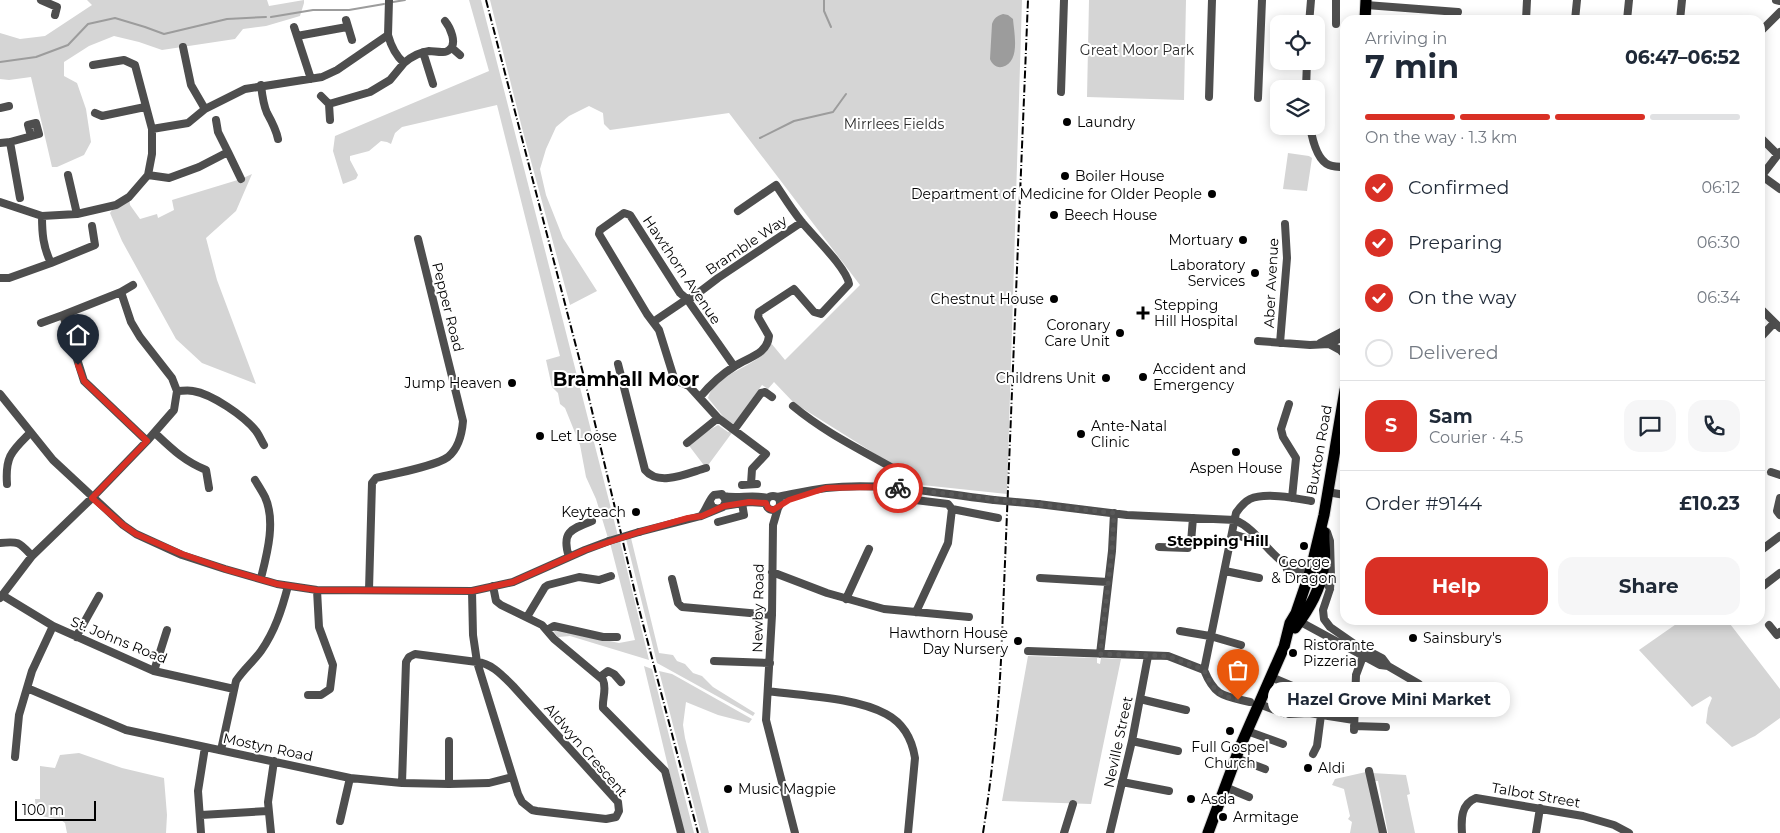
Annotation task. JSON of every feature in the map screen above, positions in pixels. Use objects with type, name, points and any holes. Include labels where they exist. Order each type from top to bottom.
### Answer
[{"type":"highway","points":[[1365,15],[1366,2]]},
{"type":"highway","name":"Buxton Road","points":[[1211,832],[1255,703],[1272,677],[1296,618],[1316,595],[1313,577],[1315,556],[1327,492],[1340,452]]},
{"type":"highway","name":"Buxton Road","points":[[1313,577],[1325,562],[1323,542],[1324,515]]},
{"type":"street","points":[[41,0],[56,11]]},
{"type":"street","points":[[389,0],[388,35],[390,45],[404,63]]},
{"type":"street","points":[[1061,92],[1064,0]]},
{"type":"street","points":[[1209,97],[1212,0]]},
{"type":"street","points":[[1258,98],[1262,0]]},
{"type":"street","points":[[1310,15],[1311,0]]},
{"type":"street","points":[[1336,0],[1336,24]]},
{"type":"street","points":[[1526,15],[1527,0]]},
{"type":"street","points":[[1576,15],[1577,0]]},
{"type":"street","points":[[1628,15],[1629,0]]},
{"type":"street","points":[[1680,15],[1682,0]]},
{"type":"street","points":[[1776,0],[1780,1]]},
{"type":"street","points":[[1366,2],[1458,12]]},
{"type":"street","points":[[1765,27],[1780,12]]},
{"type":"street","points":[[445,21],[451,30],[452,48],[460,55]]},
{"type":"street","points":[[297,36],[346,23],[352,40]]},
{"type":"street","points":[[294,27],[311,79]]},
{"type":"street","points":[[152,129],[188,123],[204,109],[245,89],[322,77],[338,70],[388,35]]},
{"type":"street","points":[[183,47],[192,84],[204,109]]},
{"type":"street","points":[[329,104],[370,92],[390,80],[404,63],[424,52],[447,52],[452,48]]},
{"type":"street","points":[[424,52],[433,84]]},
{"type":"street","points":[[0,202],[42,216],[77,214],[116,205],[129,197],[148,175],[152,154],[152,129],[135,65],[124,60],[93,65]]},
{"type":"street","points":[[261,85],[266,112],[276,128],[278,139]]},
{"type":"street","points":[[321,96],[329,104],[330,120]]},
{"type":"street","points":[[0,108],[9,106]]},
{"type":"street","points":[[95,113],[102,116],[145,107]]},
{"type":"street","points":[[216,120],[218,132],[241,179]]},
{"type":"street","points":[[1313,135],[1325,163],[1340,167]]},
{"type":"street","points":[[0,143],[31,136]]},
{"type":"street","points":[[1765,141],[1779,154],[1765,172]]},
{"type":"street","points":[[10,142],[20,198]]},
{"type":"street","points":[[148,175],[169,178],[199,168],[228,152]]},
{"type":"street","points":[[68,175],[77,214]]},
{"type":"street","points":[[1765,180],[1780,189]]},
{"type":"street","points":[[700,398],[711,385],[734,366],[758,355],[767,343],[768,334],[757,316],[762,310],[794,289],[814,312],[821,314],[848,286],[848,280],[840,268],[802,222],[776,185],[738,211]]},
{"type":"street","name":"Hawthorn Avenue","points":[[734,366],[687,299],[680,293],[630,216],[626,213],[600,230],[599,234],[647,314],[661,333],[667,360],[674,378],[687,384],[718,418],[766,454],[752,469],[754,484],[742,485]]},
{"type":"street","points":[[42,216],[42,238],[51,263]]},
{"type":"street","name":"Bramble Way","points":[[653,322],[802,222]]},
{"type":"street","name":"Aber Avenue","points":[[1280,343],[1287,258],[1285,224]]},
{"type":"street","points":[[0,278],[9,278],[100,244],[92,226]]},
{"type":"street","name":"Pepper Road","points":[[369,590],[372,483],[376,478],[414,469],[447,457],[457,446],[462,434],[463,421],[418,239]]},
{"type":"street","points":[[41,322],[121,292],[133,285]]},
{"type":"street","points":[[1,597],[32,556],[92,498],[174,410],[177,391],[172,378],[140,337],[131,322],[121,292]]},
{"type":"street","points":[[1765,313],[1777,325],[1765,334]]},
{"type":"street","points":[[63,315],[84,381],[147,441]]},
{"type":"street","points":[[1318,344],[1340,333]]},
{"type":"street","points":[[1258,341],[1329,344],[1340,338]]},
{"type":"street","points":[[1329,344],[1340,350]]},
{"type":"street","points":[[618,364],[642,461],[649,474],[663,478],[679,476],[706,468]]},
{"type":"street","points":[[177,391],[193,391],[206,395],[226,406],[245,420],[264,445]]},
{"type":"street","points":[[734,430],[758,396],[763,392],[769,395]]},
{"type":"street","points":[[0,394],[53,460],[92,498],[136,534],[182,554],[225,569],[288,586],[317,590],[472,591],[513,582],[569,557],[609,542],[688,518],[702,516],[756,496],[768,503],[773,510],[817,490]]},
{"type":"street","points":[[1289,404],[1281,429],[1283,437],[1296,458],[1292,498]]},
{"type":"street","points":[[793,406],[814,424],[833,436],[903,474],[905,479],[904,495],[907,499],[948,504],[952,509],[998,518]]},
{"type":"street","points":[[687,442],[718,418]]},
{"type":"street","points":[[8,484],[8,462],[11,452],[30,433]]},
{"type":"street","points":[[154,433],[191,464],[206,470],[209,488]]},
{"type":"street","points":[[1771,472],[1780,475]]},
{"type":"street","points":[[255,480],[266,498],[274,523],[261,578]]},
{"type":"street","points":[[768,503],[772,496],[777,497],[817,490],[867,487],[904,489],[1114,513],[1235,520],[1251,529],[1287,569],[1299,577],[1313,577]]},
{"type":"street","points":[[1327,492],[1340,494]]},
{"type":"street","points":[[702,516],[714,494],[741,501]]},
{"type":"street","points":[[721,508],[726,501],[723,496]]},
{"type":"street","points":[[1311,501],[1257,496],[1240,506],[1236,513],[1204,670],[1212,686],[1226,697],[1255,703],[1286,714],[1309,714],[1354,725],[1386,727]]},
{"type":"street","points":[[777,497],[780,502],[778,507]]},
{"type":"street","points":[[1780,498],[1778,511],[1780,515]]},
{"type":"street","points":[[718,522],[744,515],[741,501]]},
{"type":"street","points":[[710,502],[712,507],[721,508]]},
{"type":"street","name":"Newby Road","points":[[768,503],[773,525],[772,615],[766,720],[794,833]]},
{"type":"street","name":"Newby Road","points":[[773,525],[778,507]]},
{"type":"street","points":[[916,612],[948,543],[952,509]]},
{"type":"street","points":[[1100,654],[1112,551],[1114,513]]},
{"type":"street","points":[[1324,515],[1330,541],[1330,589],[1323,610],[1325,622],[1380,665],[1388,666],[1419,684]]},
{"type":"street","points":[[1159,548],[1188,548],[1191,542],[1193,518]]},
{"type":"street","points":[[569,557],[566,546],[569,532],[592,521]]},
{"type":"street","points":[[1233,534],[1252,540]]},
{"type":"street","points":[[1765,548],[1779,540]]},
{"type":"street","points":[[0,543],[16,542],[21,544],[32,556]]},
{"type":"street","points":[[846,598],[869,549]]},
{"type":"street","points":[[1276,556],[1288,566],[1326,581],[1330,589]]},
{"type":"street","points":[[1288,566],[1302,567],[1315,556]]},
{"type":"street","points":[[1225,571],[1259,578]]},
{"type":"street","points":[[772,572],[827,593],[884,609],[969,616]]},
{"type":"street","points":[[1765,584],[1780,573]]},
{"type":"street","points":[[527,617],[544,587],[548,584],[578,577],[599,580],[611,576]]},
{"type":"street","points":[[672,578],[678,603],[682,607],[772,615]]},
{"type":"street","points":[[1040,578],[1108,582]]},
{"type":"street","points":[[221,750],[234,689],[242,672],[260,652],[270,636],[281,612],[288,586]]},
{"type":"street","points":[[492,586],[496,601],[547,630],[554,639],[603,680],[605,686],[602,702],[603,708],[665,771],[681,833]]},
{"type":"street","points":[[308,695],[322,694],[330,689],[333,665],[319,627],[317,590]]},
{"type":"street","name":"Aldwyn Crescent","points":[[472,591],[473,635],[477,662],[512,777],[522,802],[532,810],[611,819],[616,817],[619,810],[618,802],[500,673],[484,662],[477,662]]},
{"type":"street","points":[[76,637],[99,596]]},
{"type":"street","name":"St. Johns Road","points":[[1,597],[53,626],[154,671],[234,689]]},
{"type":"street","points":[[1296,618],[1364,652]]},
{"type":"street","points":[[1769,625],[1777,635],[1780,632]]},
{"type":"street","points":[[15,757],[19,715],[32,670],[53,626]]},
{"type":"street","points":[[547,630],[554,626],[603,636],[617,636]]},
{"type":"street","points":[[154,671],[167,630]]},
{"type":"street","points":[[1180,631],[1210,636],[1241,645]]},
{"type":"street","points":[[1028,651],[1168,656],[1204,670]]},
{"type":"street","points":[[1354,725],[1356,675],[1364,652]]},
{"type":"street","points":[[402,783],[406,662],[409,657],[415,654],[477,662]]},
{"type":"street","name":"Neville Street","points":[[1110,833],[1132,741],[1148,656]]},
{"type":"street","points":[[714,661],[770,663]]},
{"type":"street","points":[[600,677],[608,671],[614,674],[621,682]]},
{"type":"street","points":[[1272,677],[1300,688],[1355,696]]},
{"type":"street","name":"Mostyn Road","points":[[27,688],[126,730],[350,778],[402,783],[449,784],[489,783],[512,777]]},
{"type":"street","points":[[768,691],[866,706],[887,714],[898,723],[907,733],[913,746],[915,758],[908,833]]},
{"type":"street","points":[[1140,699],[1186,710]]},
{"type":"street","points":[[1313,754],[1321,747],[1321,716]]},
{"type":"street","points":[[1247,731],[1283,744]]},
{"type":"street","points":[[449,741],[449,784]]},
{"type":"street","points":[[1132,741],[1178,751]]},
{"type":"street","points":[[201,833],[198,791],[205,747]]},
{"type":"street","points":[[1236,758],[1265,768]]},
{"type":"street","points":[[271,833],[268,802],[274,761]]},
{"type":"street","points":[[1369,771],[1383,833]]},
{"type":"street","points":[[340,821],[350,778]]},
{"type":"street","points":[[1122,782],[1169,792]]},
{"type":"street","points":[[1226,787],[1249,797]]},
{"type":"street","name":"Talbot Street","points":[[1462,833],[1463,809],[1465,805],[1476,798],[1601,820],[1628,833]]},
{"type":"street","points":[[1064,833],[1073,804]]},
{"type":"street","points":[[1536,833],[1540,808]]},
{"type":"street","points":[[201,815],[268,811]]},
{"type":"green space","points":[[87,0],[267,0],[269,6],[304,0],[304,3],[300,16],[266,26],[243,29],[235,39],[162,50],[114,36],[89,46],[64,62],[64,76],[77,83],[86,109],[91,142],[84,155],[57,167],[52,167],[31,77],[9,80],[0,79],[0,33],[20,39],[45,36],[92,5]]},
{"type":"green space","points":[[469,0],[481,0],[618,536],[608,538],[596,499],[586,477],[580,445],[565,408],[560,404],[558,393],[552,387],[546,360],[560,356],[497,105],[402,127],[395,133],[391,144],[381,141],[369,151],[350,156],[350,160],[358,175],[356,179],[343,184],[333,151],[335,136],[489,71]]},
{"type":"green space","name":"Mirrlees Fields","points":[[490,0],[1022,0],[1007,494],[922,485],[794,403],[774,382],[768,389],[762,385],[737,420],[734,430],[708,398],[711,390],[717,384],[756,360],[771,343],[785,360],[860,285],[729,113],[610,130],[604,124],[603,113],[589,106],[569,116],[556,127],[546,149],[540,169],[546,195],[563,238],[597,291],[570,305],[522,128]]},
{"type":"green space","name":"Great Moor Park","points":[[1089,0],[1186,0],[1184,100],[1087,97]]},
{"type":"green space","points":[[1288,153],[1312,158],[1307,191],[1283,189]]},
{"type":"green space","points":[[252,174],[236,211],[206,238],[217,280],[256,384],[202,363],[176,339],[122,241],[110,213],[116,205],[129,197],[130,205],[140,219],[157,214],[158,218],[174,210],[172,200]]},
{"type":"green space","points":[[718,425],[728,432],[734,430],[706,468],[687,443]]},
{"type":"green space","points":[[631,538],[659,653],[673,655],[677,661],[685,664],[693,673],[702,676],[713,687],[755,713],[753,716],[657,663],[626,539]]},
{"type":"green space","points":[[620,541],[649,660],[570,636],[558,637],[554,632],[555,629],[619,643],[635,640],[610,543]]},
{"type":"green space","points":[[1675,625],[1731,625],[1780,689],[1780,718],[1755,736],[1732,747],[1706,723],[1708,708],[1712,698],[1710,696],[1692,707],[1639,650]]},
{"type":"green space","points":[[1028,656],[1097,658],[1097,663],[1100,664],[1101,658],[1121,659],[1091,804],[1002,801]]},
{"type":"green space","points":[[644,666],[652,669],[694,833],[684,833]]},
{"type":"green space","points":[[659,671],[672,674],[752,719],[749,723],[718,715],[686,702],[683,725],[685,738],[709,833],[701,833]]},
{"type":"green space","points":[[79,753],[122,768],[164,778],[167,815],[166,833],[67,833],[65,823],[61,820],[36,815],[35,799],[40,799],[40,766],[55,768],[60,755]]},
{"type":"green space","points":[[1366,772],[1380,833],[1350,833],[1352,822],[1348,819],[1350,816],[1344,789],[1332,785],[1335,779]]},
{"type":"green space","points":[[1372,773],[1406,775],[1410,794],[1407,795],[1415,833],[1388,833],[1378,781],[1374,781]]},
{"type":"shaded area","points":[[1003,14],[1013,19],[1015,46],[1012,60],[1002,67],[998,67],[990,59],[992,24],[996,18]]},
{"type":"waterway","points":[[393,2],[405,0]]},
{"type":"waterway","points":[[824,0],[824,11],[831,27]]},
{"type":"waterway","points":[[271,17],[313,10],[349,10],[384,4]]},
{"type":"waterway","points":[[0,62],[36,57],[68,45],[88,24],[115,18],[164,34],[227,19],[266,17]]},
{"type":"waterway","points":[[760,138],[794,121],[833,112],[846,94]]},
{"type":"railway","points":[[486,0],[584,377],[637,601],[698,833]]},
{"type":"railway","points":[[983,833],[994,746],[1001,660],[1028,0]]},
{"type":"way so far","points":[[898,488],[1114,513],[1112,551],[1100,654],[1168,656],[1180,660],[1204,670],[1212,686],[1218,692],[1226,697],[1238,700]]},
{"type":"place","name":"Laundry","points":[[1067,122]]},
{"type":"place","name":"Boiler House","points":[[1065,176]]},
{"type":"place","name":"Department of Medicine for Older People","points":[[1212,194]]},
{"type":"place","name":"Beech House","points":[[1054,215]]},
{"type":"place","name":"Mortuary","points":[[1243,240]]},
{"type":"place","name":"Laboratory Services","points":[[1255,273]]},
{"type":"place","name":"Chestnut House","points":[[1054,299]]},
{"type":"place","name":"Stepping Hill Hospital","points":[[1143,313]]},
{"type":"place","name":"Coronary Care Unit","points":[[1120,333]]},
{"type":"place","name":"Accident and Emergency","points":[[1143,377]]},
{"type":"place","name":"Childrens Unit","points":[[1106,378]]},
{"type":"place","name":"Jump Heaven","points":[[512,383]]},
{"type":"place","name":"Ante-Natal Clinic","points":[[1081,434]]},
{"type":"place","name":"Let Loose","points":[[540,436]]},
{"type":"place","name":"Aspen House","points":[[1236,452]]},
{"type":"place","name":"Keyteach","points":[[636,512]]},
{"type":"place","name":"George & Dragon","points":[[1304,546]]},
{"type":"place","name":"Sainsbury's","points":[[1413,638]]},
{"type":"place","name":"Hawthorn House Day Nursery","points":[[1018,641]]},
{"type":"place","name":"Ristorante Pizzeria","points":[[1293,653]]},
{"type":"place","name":"Hazel Grove Mini Market","points":[[1238,700]]},
{"type":"place","name":"Full Gospel Church","points":[[1230,731]]},
{"type":"place","name":"Aldi","points":[[1308,768]]},
{"type":"place","name":"Music Magpie","points":[[728,789]]},
{"type":"place","name":"Asda","points":[[1191,799]]},
{"type":"place","name":"Armitage","points":[[1223,817]]},
{"type":"district","name":"Bramhall Moor","points":[[626,379]]},
{"type":"district","name":"Stepping Hill","points":[[1218,540]]},
{"type":"route","points":[[78,365],[84,381],[147,441],[92,498],[123,525],[152,542],[225,569],[288,586],[317,590],[472,591],[513,582],[585,550],[639,532],[688,518],[702,516],[724,506],[756,502],[766,503],[768,508],[773,510],[789,500],[826,488],[898,488]]}]
